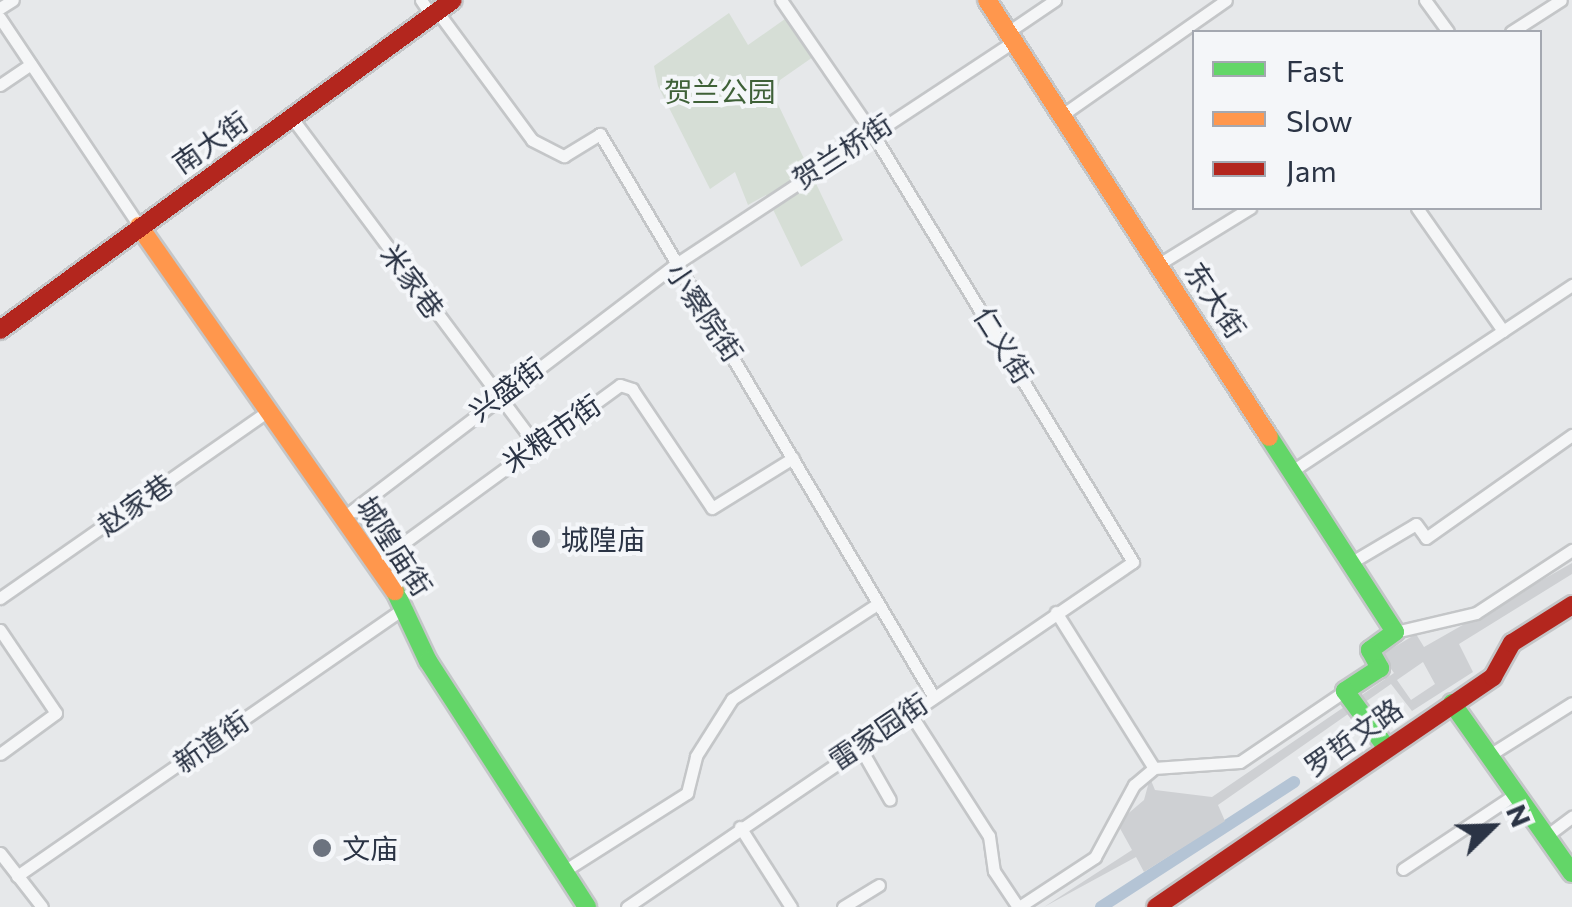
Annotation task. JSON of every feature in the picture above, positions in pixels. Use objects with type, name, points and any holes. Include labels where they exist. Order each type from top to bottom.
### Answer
[{"type":"street","points":[[0,8],[13,0]]},
{"type":"street","name":"南大街","points":[[0,330],[292,118],[430,9],[453,0]]},
{"type":"street","name":"仁义街","points":[[781,0],[871,131],[1132,562]]},
{"type":"street","name":"东大街","points":[[987,0],[1295,469],[1395,632]]},
{"type":"street","name":"贺兰桥街","points":[[673,266],[1011,36],[1055,0]]},
{"type":"street","points":[[1062,115],[1226,0]]},
{"type":"street","points":[[1424,0],[1446,30]]},
{"type":"street","points":[[1514,30],[1561,0]]},
{"type":"street","name":"小察院街","points":[[430,9],[532,140],[564,156],[600,134],[673,266],[793,458],[932,694]]},
{"type":"street","points":[[0,18],[139,226]]},
{"type":"street","points":[[0,85],[31,64]]},
{"type":"street","name":"米家巷","points":[[292,118],[534,444]]},
{"type":"street","points":[[1159,264],[1247,210]]},
{"type":"street","points":[[1418,210],[1503,331]]},
{"type":"street","name":"城隍庙街","points":[[139,226],[406,607],[428,661],[586,907]]},
{"type":"street","name":"兴盛街","points":[[344,517],[498,395],[673,266]]},
{"type":"street","points":[[1295,469],[1572,285]]},
{"type":"street","name":"米粮市街","points":[[376,563],[620,384],[632,390],[712,508],[793,458]]},
{"type":"street","name":"赵家巷","points":[[0,598],[271,410]]},
{"type":"street","points":[[1352,562],[1416,524],[1426,538],[1572,435]]},
{"type":"street","points":[[908,710],[989,836],[994,871],[1019,907],[1095,858],[1134,784],[1154,768],[1240,762],[1380,668],[1370,650],[1395,632],[1476,612],[1572,550]]},
{"type":"street","name":"雷家园街","points":[[627,907],[858,744],[1132,562]]},
{"type":"street","points":[[564,872],[687,793],[696,756],[732,700],[878,604]]},
{"type":"street","name":"罗哲文路","points":[[1156,907],[1493,677],[1512,643],[1572,605]]},
{"type":"street","name":"新道街","points":[[17,876],[406,607]]},
{"type":"street","points":[[1056,612],[1154,768]]},
{"type":"street","points":[[0,630],[56,713],[0,754]]},
{"type":"street","points":[[1346,690],[1386,747]]},
{"type":"street","points":[[1452,703],[1572,873]]},
{"type":"street","points":[[1488,756],[1572,703]]},
{"type":"street","points":[[858,744],[890,800]]},
{"type":"street","points":[[1402,869],[1514,795]]},
{"type":"street","points":[[1545,837],[1572,816]]},
{"type":"street","points":[[740,827],[791,907]]},
{"type":"street","points":[[0,853],[42,907]]},
{"type":"street","points":[[843,907],[879,885]]},
{"type":"green space","name":"贺兰公园","points":[[729,13],[748,45],[785,19],[813,57],[780,80],[775,98],[843,240],[801,267],[766,195],[748,205],[735,172],[710,189],[658,86],[654,66]]},
{"type":"building","points":[[1572,563],[1572,574],[1459,644],[1473,672],[1412,711],[1391,684],[1218,805],[1225,821],[1144,872],[1136,857],[1044,907],[1132,850],[1117,823],[1144,800],[1150,778],[1155,790],[1212,797],[1394,673],[1381,655],[1416,634],[1424,647]],"holes":[[[1423,662],[1435,684],[1411,700],[1397,680]]]},
{"type":"waterway","points":[[1101,907],[1294,782]]},
{"type":"traffic: fast","points":[[1269,437],[1395,632],[1370,650],[1380,668],[1345,691],[1386,747]]},
{"type":"traffic: fast","points":[[395,591],[428,661],[587,907]]},
{"type":"traffic: fast","points":[[1452,703],[1572,873]]},
{"type":"traffic: slow","points":[[987,0],[1269,437]]},
{"type":"traffic: slow","points":[[139,226],[395,591]]},
{"type":"traffic: jam","points":[[0,330],[453,0]]},
{"type":"traffic: jam","points":[[1156,907],[1493,677],[1512,643],[1572,605]]},
{"type":"place","name":"城隍庙","points":[[541,539]]},
{"type":"place","name":"文庙","points":[[322,848]]}]
